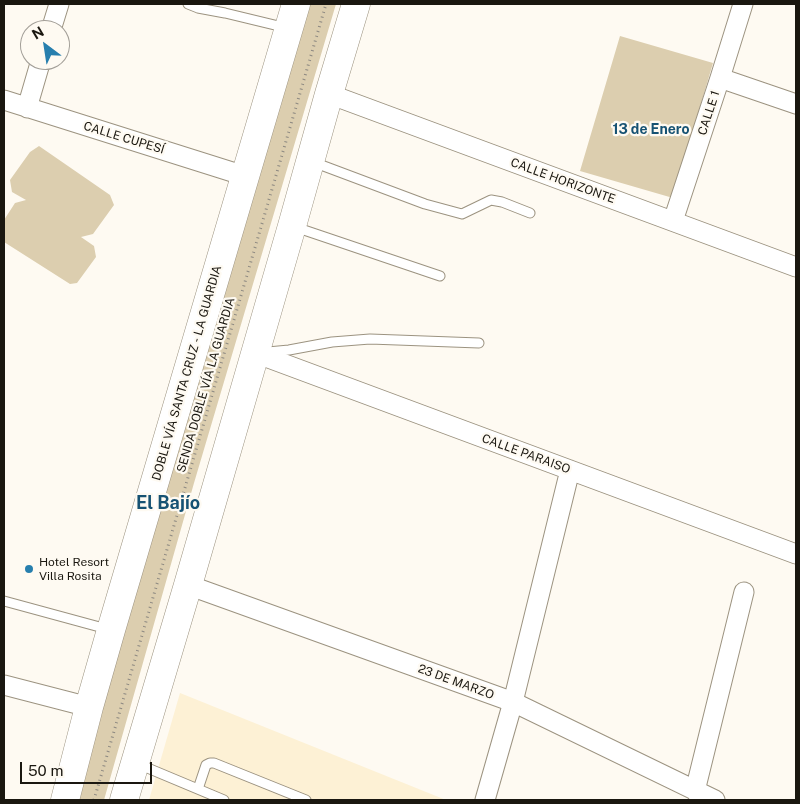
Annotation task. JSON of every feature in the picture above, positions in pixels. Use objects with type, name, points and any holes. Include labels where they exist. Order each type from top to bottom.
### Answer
[{"type":"highway","points":[[124,800],[356,4]]},
{"type":"highway","name":"DOBLE VÍA SANTA CRUZ - LA GUARDIA","points":[[64,800],[111,630],[293,16]]},
{"type":"street","points":[[54,20],[59,4]]},
{"type":"street","name":"CALLE 1","points":[[673,221],[743,4]]},
{"type":"street","points":[[27,108],[38,70]]},
{"type":"street","points":[[720,78],[796,104]]},
{"type":"street","name":"CALLE HORIZONTE","points":[[329,94],[796,267]]},
{"type":"street","name":"CALLE CUPESÍ","points":[[4,100],[245,176]]},
{"type":"street","name":"CALLE PARAISO","points":[[255,354],[796,554]]},
{"type":"street","points":[[485,800],[513,702],[570,470]]},
{"type":"street","name":"23 DE MARZO","points":[[188,585],[513,702],[715,800]]},
{"type":"street","points":[[694,791],[744,592]]},
{"type":"street","points":[[4,685],[89,708]]},
{"type":"lane","points":[[188,4],[198,8],[225,13],[293,16]]},
{"type":"lane","points":[[310,161],[425,204],[462,214],[491,200],[530,212]]},
{"type":"lane","points":[[292,226],[440,276]]},
{"type":"lane","points":[[255,354],[332,342],[370,339],[479,343]]},
{"type":"lane","points":[[4,601],[111,630]]},
{"type":"lane","points":[[135,763],[224,800]]},
{"type":"lane","points":[[198,790],[206,766],[214,763],[306,800]]},
{"type":"path","name":"SENDA DOBLE VÍA LA GUARDIA","points":[[94,800],[326,4]]},
{"type":"shaded area","points":[[307,4],[336,4],[194,483],[104,800],[77,800],[123,636]]},
{"type":"shaded area","points":[[620,36],[713,63],[673,198],[580,171]]},
{"type":"shaded area","points":[[39,146],[110,195],[114,205],[93,234],[81,237],[94,246],[96,257],[77,283],[70,284],[4,242],[4,220],[15,203],[26,200],[12,192],[10,180],[30,152]]},
{"type":"shaded area","points":[[180,693],[446,800],[149,800]]},
{"type":"place","name":"Hotel Resort Villa Rosita","points":[[29,569]]},
{"type":"district","name":"13 de Enero","points":[[651,130]]},
{"type":"district","name":"El Bajío","points":[[168,503]]}]
